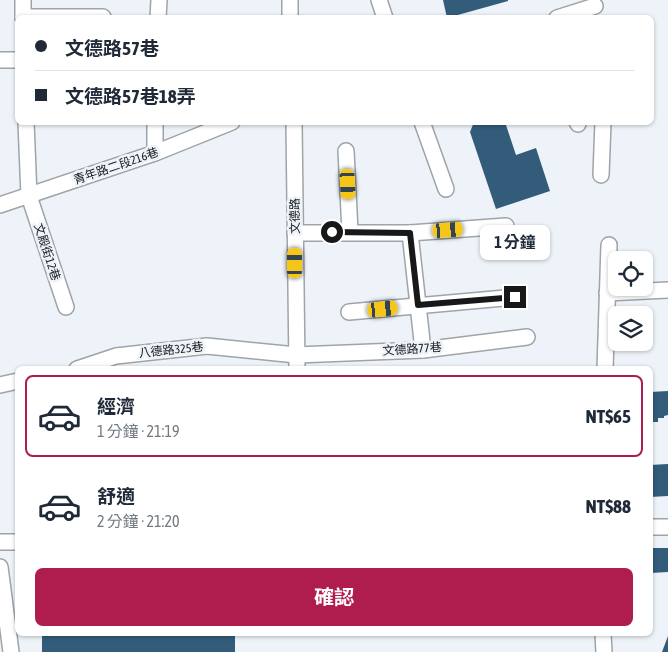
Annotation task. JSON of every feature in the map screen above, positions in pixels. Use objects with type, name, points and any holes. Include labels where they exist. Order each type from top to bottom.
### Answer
[{"type":"street","points":[[23,0],[23,15]]},
{"type":"street","points":[[158,0],[158,15]]},
{"type":"street","points":[[290,0],[290,15]]},
{"type":"street","points":[[379,0],[384,15]]},
{"type":"street","points":[[569,15],[597,8]]},
{"type":"street","points":[[0,60],[15,60]]},
{"type":"street","name":"文殿街12巷","points":[[26,125],[29,196],[66,307]]},
{"type":"street","points":[[154,153],[155,125]]},
{"type":"street","name":"青年路二段216巷","points":[[0,205],[154,153],[224,125]]},
{"type":"street","name":"文德路","points":[[294,125],[296,362]]},
{"type":"street","points":[[423,125],[446,189]]},
{"type":"street","points":[[601,175],[603,125]]},
{"type":"street","points":[[346,151],[350,232]]},
{"type":"street","points":[[295,233],[410,233],[506,226]]},
{"type":"street","points":[[410,233],[423,350]]},
{"type":"street","points":[[606,366],[609,245]]},
{"type":"street","points":[[607,293],[668,290]]},
{"type":"street","points":[[349,312],[515,297]]},
{"type":"street","name":"文德路77巷","points":[[296,362],[423,350],[527,337]]},
{"type":"street","name":"八德路325巷","points":[[87,366],[116,356],[207,346],[296,362]]},
{"type":"street","points":[[0,385],[15,382]]},
{"type":"street","points":[[653,527],[668,527]]},
{"type":"street","points":[[0,542],[15,542]]},
{"type":"street","points":[[0,567],[11,652]]},
{"type":"street","points":[[603,636],[604,652]]},
{"type":"building","points":[[443,0],[508,0],[458,15],[446,15]]},
{"type":"building","points":[[473,125],[506,125],[516,155],[536,148],[550,191],[496,209],[470,132]]},
{"type":"building","points":[[668,391],[668,415],[664,416],[664,418],[658,418],[658,422],[653,422],[653,392]]},
{"type":"building","points":[[668,464],[668,496],[653,497],[653,465]]},
{"type":"building","points":[[653,548],[668,548],[668,572],[653,573]]},
{"type":"building","points":[[42,636],[235,636],[235,652],[42,652]]},
{"type":"building","points":[[668,636],[668,652],[662,652]]},
{"type":"route","points":[[332,232],[410,233],[418,305],[515,297]]}]
